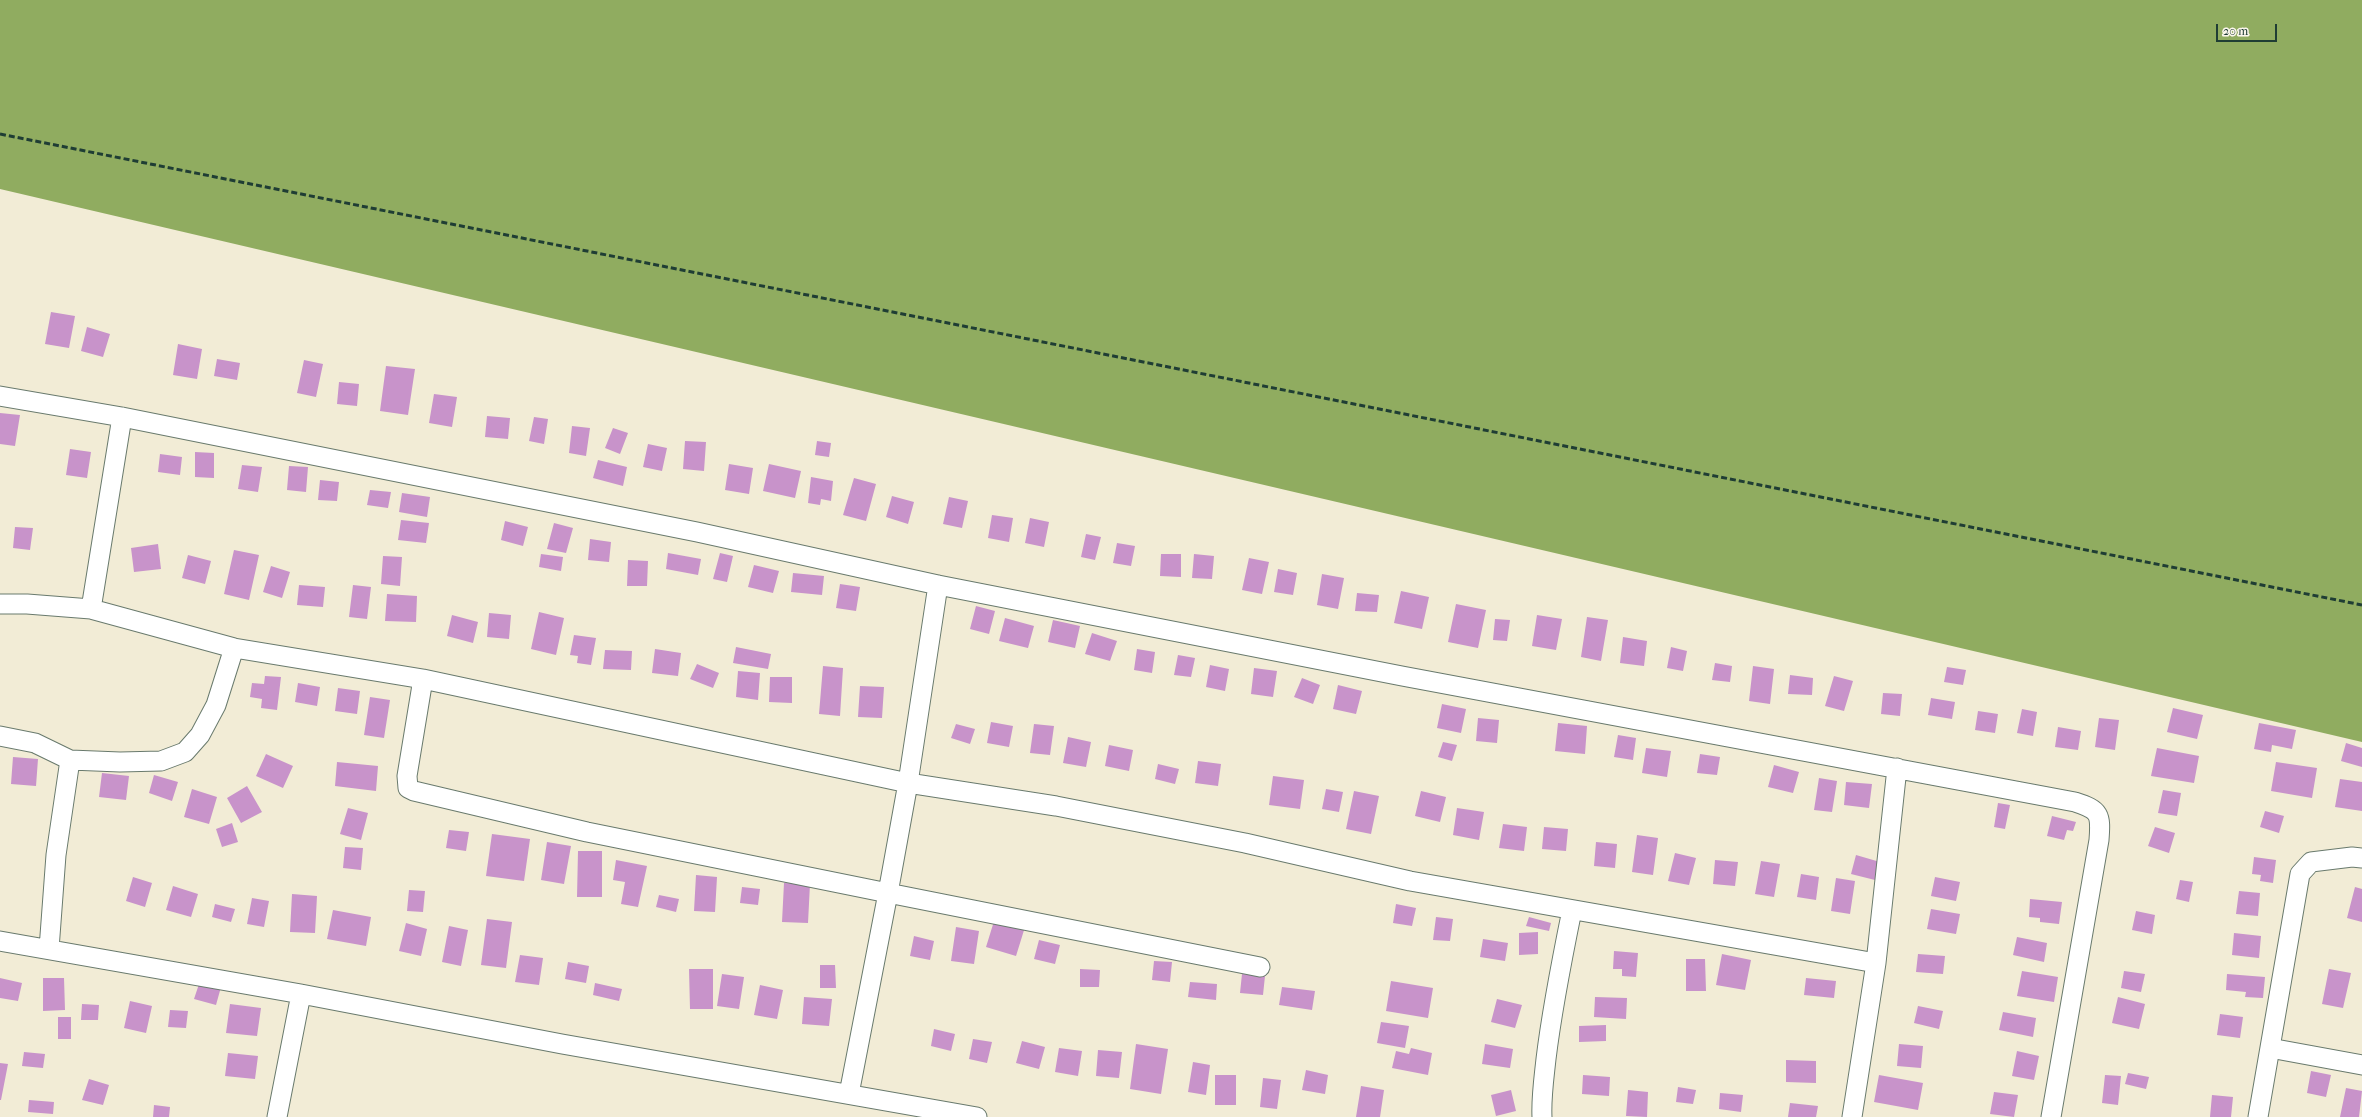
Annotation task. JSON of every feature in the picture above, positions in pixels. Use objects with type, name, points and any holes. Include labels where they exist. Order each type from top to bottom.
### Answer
[{"type":"street","points":[[0,396],[122,417],[696,532],[938,585],[1402,676],[1897,768],[2075,802],[2092,807],[2098,814],[2100,823],[2099,840],[2051,1117]]},
{"type":"street","points":[[91,609],[122,417]]},
{"type":"street","points":[[849,1094],[908,783],[938,585]]},
{"type":"street","points":[[0,604],[27,604],[91,609],[234,648],[423,679],[908,783],[1056,806],[1245,844],[1410,881],[1876,963]]},
{"type":"street","points":[[0,736],[35,743],[70,760],[120,762],[161,761],[185,752],[200,735],[216,704],[234,648]]},
{"type":"street","points":[[423,679],[407,776],[408,788],[414,791],[586,832],[1139,942],[1260,968]]},
{"type":"street","points":[[49,949],[56,855],[70,760]]},
{"type":"street","points":[[1852,1117],[1876,963],[1897,768]]},
{"type":"street","points":[[2258,1117],[2300,874],[2311,862],[2352,856],[2362,858]]},
{"type":"street","points":[[1542,1117],[1541,1105],[1549,1039],[1572,910]]},
{"type":"street","points":[[0,941],[301,994],[562,1044],[977,1117]]},
{"type":"street","points":[[277,1117],[301,994]]},
{"type":"street","points":[[2270,1048],[2362,1065]]},
{"type":"green space","points":[[0,0],[2362,0],[2362,742],[0,189]]},
{"type":"building","points":[[51,312],[75,316],[69,348],[45,344]]},
{"type":"building","points":[[87,327],[110,334],[103,357],[81,351]]},
{"type":"building","points":[[178,344],[202,349],[197,379],[173,375]]},
{"type":"building","points":[[217,359],[240,363],[237,380],[214,376]]},
{"type":"building","points":[[304,360],[323,364],[316,397],[297,393]]},
{"type":"building","points":[[386,366],[415,369],[408,415],[380,411]]},
{"type":"building","points":[[339,382],[359,384],[357,406],[337,404]]},
{"type":"building","points":[[434,394],[457,397],[452,427],[429,423]]},
{"type":"building","points":[[0,413],[20,415],[15,446],[0,444]]},
{"type":"building","points":[[487,416],[510,418],[508,439],[485,437]]},
{"type":"building","points":[[534,417],[548,419],[544,444],[529,441]]},
{"type":"building","points":[[572,426],[590,428],[586,456],[569,453]]},
{"type":"building","points":[[613,428],[628,433],[620,454],[605,448]]},
{"type":"building","points":[[685,441],[706,442],[704,471],[683,469]]},
{"type":"building","points":[[817,441],[831,443],[829,457],[815,455]]},
{"type":"building","points":[[648,444],[667,448],[662,471],[643,467]]},
{"type":"building","points":[[70,449],[91,452],[87,478],[66,475]]},
{"type":"building","points":[[195,452],[214,453],[214,478],[195,477]]},
{"type":"building","points":[[160,454],[182,457],[180,475],[158,472]]},
{"type":"building","points":[[598,460],[627,467],[623,486],[593,478]]},
{"type":"building","points":[[729,464],[753,468],[749,494],[725,490]]},
{"type":"building","points":[[769,464],[801,471],[795,498],[763,491]]},
{"type":"building","points":[[242,465],[262,467],[258,492],[238,489]]},
{"type":"building","points":[[289,466],[308,467],[306,492],[287,490]]},
{"type":"building","points":[[811,477],[833,481],[831,501],[821,499],[820,505],[808,503]]},
{"type":"building","points":[[854,478],[876,484],[866,521],[843,515]]},
{"type":"building","points":[[320,480],[339,482],[337,501],[318,500]]},
{"type":"building","points":[[370,490],[391,492],[388,508],[367,505]]},
{"type":"building","points":[[402,493],[430,497],[427,517],[399,512]]},
{"type":"building","points":[[892,496],[914,502],[908,524],[886,517]]},
{"type":"building","points":[[949,497],[968,501],[962,528],[943,524]]},
{"type":"building","points":[[992,515],[1013,518],[1009,542],[988,538]]},
{"type":"building","points":[[1030,518],[1049,522],[1044,547],[1025,543]]},
{"type":"building","points":[[401,520],[429,523],[426,543],[398,540]]},
{"type":"building","points":[[505,521],[528,527],[523,546],[501,540]]},
{"type":"building","points":[[554,523],[573,528],[566,553],[547,549]]},
{"type":"building","points":[[15,527],[33,528],[30,550],[13,548]]},
{"type":"building","points":[[1086,534],[1101,537],[1095,560],[1081,557]]},
{"type":"building","points":[[590,539],[611,542],[609,562],[588,560]]},
{"type":"building","points":[[1117,543],[1135,546],[1131,566],[1113,563]]},
{"type":"building","points":[[158,544],[161,569],[134,572],[131,548]]},
{"type":"building","points":[[234,550],[259,555],[249,600],[224,594]]},
{"type":"building","points":[[668,553],[701,559],[698,575],[666,569]]},
{"type":"building","points":[[720,553],[733,556],[727,582],[713,579]]},
{"type":"building","points":[[541,554],[563,557],[561,571],[539,567]]},
{"type":"building","points":[[1161,554],[1181,554],[1181,577],[1160,576]]},
{"type":"building","points":[[1194,554],[1214,556],[1212,579],[1192,578]]},
{"type":"building","points":[[188,555],[211,561],[205,584],[182,578]]},
{"type":"building","points":[[383,556],[402,557],[400,586],[381,584]]},
{"type":"building","points":[[1249,558],[1269,562],[1262,594],[1242,590]]},
{"type":"building","points":[[628,560],[648,561],[647,586],[627,586]]},
{"type":"building","points":[[754,565],[779,571],[773,593],[748,587]]},
{"type":"building","points":[[271,566],[290,572],[282,598],[263,592]]},
{"type":"building","points":[[1278,569],[1297,573],[1293,595],[1274,592]]},
{"type":"building","points":[[793,573],[824,576],[822,595],[791,592]]},
{"type":"building","points":[[1322,574],[1344,578],[1338,609],[1317,605]]},
{"type":"building","points":[[840,584],[860,587],[856,611],[836,608]]},
{"type":"building","points":[[299,585],[325,587],[323,607],[297,605]]},
{"type":"building","points":[[353,585],[371,587],[367,619],[349,617]]},
{"type":"building","points":[[1401,591],[1429,597],[1422,629],[1394,623]]},
{"type":"building","points":[[1357,593],[1379,595],[1377,612],[1355,611]]},
{"type":"building","points":[[387,594],[417,596],[416,622],[385,621]]},
{"type":"building","points":[[1456,604],[1486,610],[1478,648],[1448,642]]},
{"type":"building","points":[[976,606],[995,611],[989,634],[970,629]]},
{"type":"building","points":[[539,612],[564,618],[556,655],[531,649]]},
{"type":"building","points":[[489,613],[511,615],[509,639],[487,637]]},
{"type":"building","points":[[452,615],[478,622],[473,643],[447,636]]},
{"type":"building","points":[[1537,615],[1562,619],[1556,650],[1532,646]]},
{"type":"building","points":[[1587,617],[1608,620],[1601,661],[1581,657]]},
{"type":"building","points":[[1005,618],[1034,626],[1028,648],[999,641]]},
{"type":"building","points":[[1495,619],[1510,620],[1507,641],[1493,640]]},
{"type":"building","points":[[1053,620],[1080,626],[1075,648],[1048,642]]},
{"type":"building","points":[[1092,633],[1117,641],[1110,661],[1085,654]]},
{"type":"building","points":[[574,635],[596,638],[591,665],[577,663],[578,656],[570,655]]},
{"type":"building","points":[[1623,637],[1647,641],[1644,666],[1620,663]]},
{"type":"building","points":[[736,647],[771,654],[768,669],[733,663]]},
{"type":"building","points":[[1671,647],[1687,651],[1683,671],[1667,668]]},
{"type":"building","points":[[655,649],[681,653],[678,676],[652,673]]},
{"type":"building","points":[[1137,649],[1155,652],[1152,673],[1134,670]]},
{"type":"building","points":[[605,650],[632,651],[631,670],[603,669]]},
{"type":"building","points":[[1178,655],[1195,658],[1191,677],[1174,675]]},
{"type":"building","points":[[1715,663],[1732,666],[1730,682],[1712,680]]},
{"type":"building","points":[[697,664],[719,673],[713,688],[690,679]]},
{"type":"building","points":[[1210,665],[1229,669],[1225,691],[1206,687]]},
{"type":"building","points":[[823,666],[843,668],[840,716],[819,714]]},
{"type":"building","points":[[1753,666],[1774,669],[1770,704],[1749,701]]},
{"type":"building","points":[[1947,667],[1966,670],[1963,685],[1944,682]]},
{"type":"building","points":[[1254,668],[1277,671],[1273,697],[1251,694]]},
{"type":"building","points":[[738,671],[760,673],[758,700],[736,697]]},
{"type":"building","points":[[1790,675],[1813,678],[1812,695],[1788,694]]},
{"type":"building","points":[[265,676],[281,677],[277,710],[261,708],[262,699],[250,697],[252,683],[264,684]]},
{"type":"building","points":[[1834,676],[1853,681],[1844,711],[1825,706]]},
{"type":"building","points":[[770,677],[792,677],[792,703],[769,702]]},
{"type":"building","points":[[1302,678],[1320,685],[1313,704],[1294,697]]},
{"type":"building","points":[[298,683],[320,687],[317,706],[295,702]]},
{"type":"building","points":[[1338,685],[1362,691],[1356,714],[1333,709]]},
{"type":"building","points":[[860,686],[884,687],[882,718],[858,717]]},
{"type":"building","points":[[338,688],[360,691],[357,714],[335,711]]},
{"type":"building","points":[[1883,693],[1902,694],[1900,716],[1881,714]]},
{"type":"building","points":[[370,697],[390,700],[384,738],[364,735]]},
{"type":"building","points":[[1931,698],[1955,702],[1952,719],[1928,715]]},
{"type":"building","points":[[1442,704],[1466,709],[1461,733],[1437,728]]},
{"type":"building","points":[[2173,708],[2203,715],[2197,739],[2167,732]]},
{"type":"building","points":[[2022,709],[2037,712],[2033,736],[2017,733]]},
{"type":"building","points":[[1978,711],[1998,714],[1995,733],[1975,730]]},
{"type":"building","points":[[1478,718],[1499,720],[1497,743],[1476,741]]},
{"type":"building","points":[[2099,718],[2119,720],[2115,750],[2095,747]]},
{"type":"building","points":[[991,722],[1013,726],[1009,747],[987,743]]},
{"type":"building","points":[[1558,723],[1587,726],[1585,754],[1555,751]]},
{"type":"building","points":[[2259,723],[2296,730],[2292,749],[2272,745],[2271,752],[2254,749]]},
{"type":"building","points":[[956,724],[975,729],[970,744],[951,738]]},
{"type":"building","points":[[1034,724],[1054,726],[1050,755],[1030,753]]},
{"type":"building","points":[[2058,727],[2081,731],[2078,750],[2055,747]]},
{"type":"building","points":[[1618,735],[1636,738],[1633,760],[1614,757]]},
{"type":"building","points":[[1068,737],[1091,742],[1086,767],[1063,763]]},
{"type":"building","points":[[1443,742],[1457,745],[1452,761],[1438,757]]},
{"type":"building","points":[[2346,743],[2362,748],[2362,767],[2341,761]]},
{"type":"building","points":[[1109,745],[1133,750],[1129,771],[1105,766]]},
{"type":"building","points":[[1646,748],[1671,751],[1667,777],[1642,773]]},
{"type":"building","points":[[2157,748],[2199,756],[2194,783],[2151,776]]},
{"type":"building","points":[[266,754],[293,766],[283,788],[256,776]]},
{"type":"building","points":[[1700,754],[1720,757],[1717,775],[1697,773]]},
{"type":"building","points":[[13,757],[38,759],[36,786],[11,784]]},
{"type":"building","points":[[1198,761],[1221,764],[1218,786],[1195,783]]},
{"type":"building","points":[[337,762],[378,766],[376,791],[335,786]]},
{"type":"building","points":[[2276,762],[2317,768],[2312,798],[2271,791]]},
{"type":"building","points":[[1158,764],[1179,769],[1175,784],[1155,779]]},
{"type":"building","points":[[1774,765],[1799,772],[1793,793],[1768,787]]},
{"type":"building","points":[[102,773],[129,776],[126,800],[99,797]]},
{"type":"building","points":[[154,775],[178,782],[172,801],[149,793]]},
{"type":"building","points":[[1273,776],[1304,780],[1300,809],[1269,805]]},
{"type":"building","points":[[1819,778],[1837,781],[1832,812],[1814,810]]},
{"type":"building","points":[[2340,779],[2362,782],[2362,811],[2335,807]]},
{"type":"building","points":[[1846,782],[1872,784],[1869,808],[1844,805]]},
{"type":"building","points":[[247,786],[262,812],[241,823],[227,798]]},
{"type":"building","points":[[192,789],[217,797],[209,824],[184,817]]},
{"type":"building","points":[[1326,789],[1343,792],[1339,812],[1322,809]]},
{"type":"building","points":[[2163,790],[2181,793],[2177,816],[2158,813]]},
{"type":"building","points":[[1354,791],[1379,796],[1371,834],[1346,829]]},
{"type":"building","points":[[1421,791],[1446,797],[1440,822],[1415,816]]},
{"type":"building","points":[[1998,803],[2010,805],[2005,829],[1994,827]]},
{"type":"building","points":[[348,808],[368,813],[361,840],[340,834]]},
{"type":"building","points":[[1457,808],[1484,812],[1479,840],[1453,835]]},
{"type":"building","points":[[2265,811],[2284,816],[2279,833],[2260,827]]},
{"type":"building","points":[[2052,816],[2076,822],[2073,831],[2067,830],[2064,840],[2047,836]]},
{"type":"building","points":[[232,823],[238,842],[222,847],[216,829]]},
{"type":"building","points":[[1503,824],[1527,827],[1524,851],[1499,848]]},
{"type":"building","points":[[1544,827],[1568,829],[1566,851],[1542,849]]},
{"type":"building","points":[[2155,827],[2175,833],[2169,853],[2148,846]]},
{"type":"building","points":[[449,830],[469,832],[466,851],[446,848]]},
{"type":"building","points":[[492,834],[530,839],[524,881],[486,876]]},
{"type":"building","points":[[1637,835],[1658,838],[1653,875],[1632,872]]},
{"type":"building","points":[[547,842],[571,846],[564,884],[541,880]]},
{"type":"building","points":[[1596,842],[1617,844],[1615,868],[1594,866]]},
{"type":"building","points":[[345,847],[363,848],[361,870],[343,868]]},
{"type":"building","points":[[578,851],[602,851],[602,897],[577,897]]},
{"type":"building","points":[[1675,853],[1696,858],[1689,885],[1668,881]]},
{"type":"building","points":[[1856,855],[1880,862],[1875,880],[1851,874]]},
{"type":"building","points":[[2254,857],[2276,860],[2273,883],[2260,881],[2261,875],[2252,874]]},
{"type":"building","points":[[616,860],[647,866],[638,907],[621,904],[625,882],[613,880]]},
{"type":"building","points":[[1715,860],[1738,862],[1735,886],[1713,884]]},
{"type":"building","points":[[1761,861],[1780,864],[1774,897],[1755,894]]},
{"type":"building","points":[[1801,874],[1819,877],[1816,900],[1797,897]]},
{"type":"building","points":[[696,875],[717,877],[715,912],[694,911]]},
{"type":"building","points":[[133,877],[152,883],[145,907],[126,901]]},
{"type":"building","points":[[1935,877],[1960,882],[1956,901],[1931,896]]},
{"type":"building","points":[[1836,878],[1855,881],[1850,914],[1831,911]]},
{"type":"building","points":[[2180,880],[2193,882],[2189,902],[2176,899]]},
{"type":"building","points":[[784,883],[810,884],[808,923],[782,922]]},
{"type":"building","points":[[173,886],[198,894],[191,917],[166,910]]},
{"type":"building","points":[[742,887],[760,889],[758,905],[740,903]]},
{"type":"building","points":[[2355,887],[2362,889],[2362,922],[2347,918]]},
{"type":"building","points":[[409,890],[425,891],[423,912],[407,911]]},
{"type":"building","points":[[2239,891],[2260,893],[2258,916],[2236,914]]},
{"type":"building","points":[[292,894],[317,896],[315,933],[290,932]]},
{"type":"building","points":[[659,895],[679,899],[676,912],[656,907]]},
{"type":"building","points":[[252,898],[269,901],[264,927],[247,924]]},
{"type":"building","points":[[2030,899],[2062,902],[2059,924],[2040,922],[2040,918],[2029,917]]},
{"type":"building","points":[[215,904],[235,909],[231,922],[212,917]]},
{"type":"building","points":[[1396,904],[1416,908],[1412,926],[1393,923]]},
{"type":"building","points":[[1931,909],[1960,914],[1956,934],[1927,929]]},
{"type":"building","points":[[333,910],[371,917],[366,946],[327,939]]},
{"type":"building","points":[[2136,911],[2155,915],[2152,934],[2132,930]]},
{"type":"building","points":[[1436,917],[1453,919],[1450,941],[1433,940]]},
{"type":"building","points":[[1529,917],[1551,923],[1549,931],[1526,926]]},
{"type":"building","points":[[995,918],[1025,927],[1016,956],[986,947]]},
{"type":"building","points":[[487,919],[512,922],[506,968],[481,965]]},
{"type":"building","points":[[406,923],[427,929],[421,956],[399,951]]},
{"type":"building","points":[[449,926],[468,930],[461,966],[442,962]]},
{"type":"building","points":[[956,927],[979,931],[974,964],[951,961]]},
{"type":"building","points":[[1538,932],[1538,954],[1519,955],[1519,933]]},
{"type":"building","points":[[2234,933],[2261,936],[2259,958],[2232,955]]},
{"type":"building","points":[[914,936],[934,941],[930,960],[910,956]]},
{"type":"building","points":[[2017,937],[2047,943],[2044,962],[2013,955]]},
{"type":"building","points":[[1483,939],[1508,943],[1505,961],[1480,957]]},
{"type":"building","points":[[1039,940],[1060,945],[1055,964],[1034,959]]},
{"type":"building","points":[[1614,951],[1638,953],[1636,977],[1622,976],[1622,969],[1613,969]]},
{"type":"building","points":[[1722,954],[1751,960],[1745,990],[1716,985]]},
{"type":"building","points":[[1918,954],[1945,956],[1943,974],[1916,972]]},
{"type":"building","points":[[520,955],[543,958],[539,985],[515,982]]},
{"type":"building","points":[[1686,959],[1705,959],[1706,991],[1686,991]]},
{"type":"building","points":[[1154,961],[1172,962],[1170,982],[1152,980]]},
{"type":"building","points":[[568,962],[589,966],[586,983],[565,979]]},
{"type":"building","points":[[820,965],[835,965],[836,988],[820,988]]},
{"type":"building","points":[[689,969],[713,969],[713,1009],[690,1009]]},
{"type":"building","points":[[1080,969],[1100,970],[1099,987],[1080,987]]},
{"type":"building","points":[[2329,969],[2351,973],[2343,1008],[2322,1004]]},
{"type":"building","points":[[2022,971],[2058,977],[2054,1002],[2017,996]]},
{"type":"building","points":[[2124,971],[2145,974],[2141,992],[2121,988]]},
{"type":"building","points":[[722,974],[744,977],[739,1009],[717,1006]]},
{"type":"building","points":[[1242,974],[1265,976],[1263,995],[1240,993]]},
{"type":"building","points":[[2227,974],[2265,977],[2263,998],[2245,997],[2246,992],[2226,990]]},
{"type":"building","points":[[0,978],[22,983],[18,1001],[0,998]]},
{"type":"building","points":[[43,978],[64,978],[65,1010],[43,1011]]},
{"type":"building","points":[[1806,978],[1836,981],[1834,998],[1804,995]]},
{"type":"building","points":[[200,981],[221,987],[216,1005],[194,999]]},
{"type":"building","points":[[1391,981],[1433,988],[1428,1018],[1386,1011]]},
{"type":"building","points":[[1190,982],[1217,984],[1216,1000],[1188,997]]},
{"type":"building","points":[[595,983],[622,989],[619,1001],[593,995]]},
{"type":"building","points":[[760,985],[783,990],[777,1019],[754,1015]]},
{"type":"building","points":[[1282,987],[1315,991],[1312,1010],[1279,1005]]},
{"type":"building","points":[[804,997],[832,999],[829,1026],[802,1024]]},
{"type":"building","points":[[1595,997],[1627,998],[1626,1019],[1594,1017]]},
{"type":"building","points":[[2118,997],[2145,1004],[2139,1029],[2112,1023]]},
{"type":"building","points":[[1497,999],[1522,1005],[1515,1028],[1491,1022]]},
{"type":"building","points":[[130,1001],[152,1006],[146,1033],[124,1028]]},
{"type":"building","points":[[82,1004],[99,1005],[98,1020],[81,1020]]},
{"type":"building","points":[[230,1004],[261,1008],[257,1036],[226,1033]]},
{"type":"building","points":[[1918,1006],[1943,1011],[1939,1029],[1914,1023]]},
{"type":"building","points":[[170,1010],[188,1011],[186,1028],[168,1027]]},
{"type":"building","points":[[2003,1012],[2036,1018],[2033,1037],[1999,1030]]},
{"type":"building","points":[[2220,1014],[2243,1017],[2240,1038],[2217,1035]]},
{"type":"building","points":[[58,1017],[71,1017],[71,1039],[58,1039]]},
{"type":"building","points":[[1381,1022],[1409,1026],[1405,1048],[1377,1043]]},
{"type":"building","points":[[1606,1025],[1606,1041],[1579,1042],[1579,1026]]},
{"type":"building","points":[[934,1029],[955,1034],[951,1051],[931,1046]]},
{"type":"building","points":[[973,1039],[992,1042],[987,1063],[969,1059]]},
{"type":"building","points":[[1022,1041],[1045,1047],[1039,1069],[1016,1063]]},
{"type":"building","points":[[1136,1044],[1168,1049],[1161,1094],[1130,1089]]},
{"type":"building","points":[[1485,1044],[1513,1049],[1510,1068],[1482,1064]]},
{"type":"building","points":[[1899,1044],[1923,1046],[1921,1068],[1897,1066]]},
{"type":"building","points":[[1059,1048],[1082,1051],[1078,1076],[1055,1072]]},
{"type":"building","points":[[1411,1048],[1432,1053],[1428,1075],[1392,1068],[1396,1051],[1409,1054]]},
{"type":"building","points":[[1098,1050],[1122,1052],[1119,1078],[1096,1076]]},
{"type":"building","points":[[2017,1051],[2039,1056],[2034,1080],[2012,1076]]},
{"type":"building","points":[[24,1052],[45,1054],[43,1068],[22,1066]]},
{"type":"building","points":[[228,1053],[258,1056],[255,1079],[225,1076]]},
{"type":"building","points":[[1786,1060],[1816,1061],[1816,1083],[1786,1082]]},
{"type":"building","points":[[1193,1062],[1210,1065],[1206,1095],[1188,1092]]},
{"type":"building","points":[[0,1063],[8,1064],[1,1100],[0,1100]]},
{"type":"building","points":[[1306,1070],[1328,1075],[1325,1094],[1302,1090]]},
{"type":"building","points":[[2311,1071],[2331,1075],[2326,1097],[2307,1093]]},
{"type":"building","points":[[2128,1073],[2149,1077],[2146,1089],[2125,1084]]},
{"type":"building","points":[[1215,1075],[1236,1075],[1236,1105],[1215,1105]]},
{"type":"building","points":[[1583,1075],[1610,1077],[1609,1096],[1582,1094]]},
{"type":"building","points":[[1879,1075],[1923,1083],[1918,1110],[1874,1102]]},
{"type":"building","points":[[2105,1075],[2121,1076],[2118,1105],[2102,1103]]},
{"type":"building","points":[[1263,1078],[1281,1080],[1277,1109],[1260,1107]]},
{"type":"building","points":[[89,1079],[109,1085],[103,1105],[82,1100]]},
{"type":"building","points":[[1361,1086],[1384,1090],[1380,1117],[1356,1117]]},
{"type":"building","points":[[1678,1087],[1696,1090],[1693,1104],[1676,1102]]},
{"type":"building","points":[[2346,1088],[2362,1091],[2359,1117],[2340,1117]]},
{"type":"building","points":[[1511,1090],[1516,1111],[1496,1116],[1491,1095]]},
{"type":"building","points":[[1628,1090],[1648,1092],[1647,1117],[1626,1116]]},
{"type":"building","points":[[1994,1092],[2018,1095],[2014,1117],[1990,1114]]},
{"type":"building","points":[[1720,1093],[1743,1095],[1741,1112],[1719,1109]]},
{"type":"building","points":[[2212,1095],[2233,1097],[2231,1117],[2210,1117]]},
{"type":"building","points":[[29,1100],[54,1102],[53,1114],[28,1112]]},
{"type":"building","points":[[1790,1103],[1818,1106],[1816,1117],[1788,1117]]},
{"type":"building","points":[[154,1105],[170,1107],[169,1117],[153,1117]]},
{"type":"railway","points":[[0,134],[2362,605]]}]
